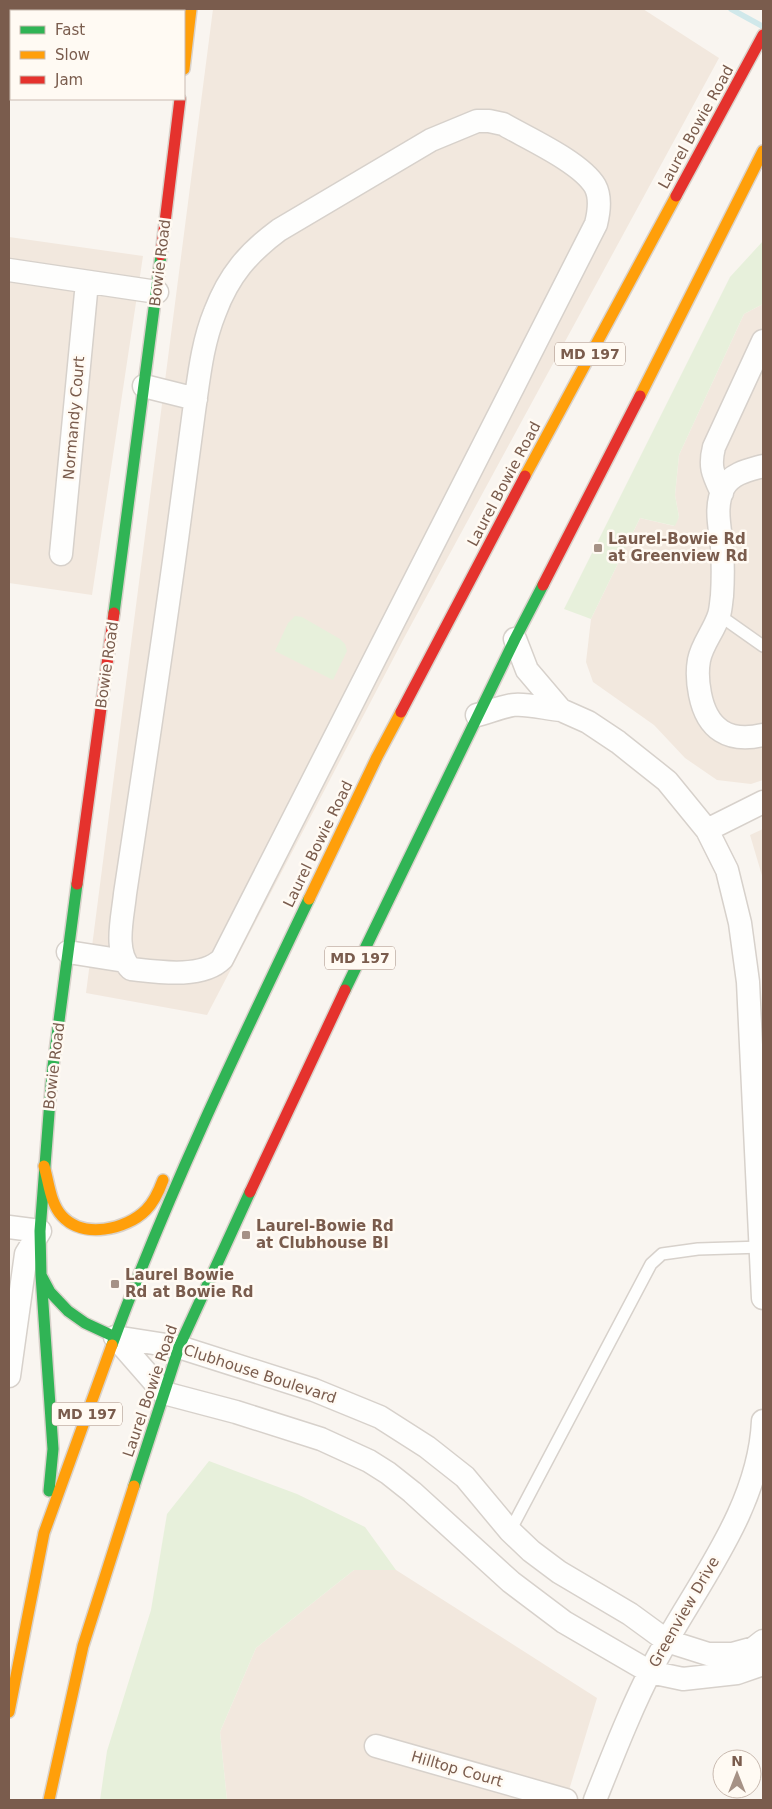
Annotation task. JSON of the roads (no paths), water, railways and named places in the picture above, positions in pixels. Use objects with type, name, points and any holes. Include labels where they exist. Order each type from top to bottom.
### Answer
[{"type":"main road","points":[[185,60],[191,9]]},
{"type":"main road","name":"Laurel Bowie Road","points":[[9,1712],[44,1533],[130,1296],[219,1087],[377,756],[763,35]]},
{"type":"main road","name":"Bowie Road","points":[[115,1337],[68,1311],[50,1292],[41,1274],[40,1232],[52,1074],[157,292],[180,100]]},
{"type":"main road","name":"Laurel Bowie Road","points":[[49,1800],[83,1646],[108,1560],[179,1347],[296,1090],[514,638],[610,457],[720,234],[763,152]]},
{"type":"main road","points":[[203,1095],[219,1087]]},
{"type":"main road","points":[[44,1166],[56,1207],[64,1218],[75,1226],[84,1228],[112,1227],[134,1220],[145,1212],[151,1204],[166,1172]]},
{"type":"main road","points":[[41,1274],[53,1449],[44,1533]]},
{"type":"street","points":[[489,121],[503,124],[574,165],[595,186],[598,195],[598,216],[590,238],[222,959],[211,968],[194,972],[131,969],[125,961],[121,940],[125,894],[204,345],[212,319],[227,286],[239,266],[279,230],[431,140],[477,122],[489,121]]},
{"type":"street","points":[[9,270],[157,292]]},
{"type":"street","name":"Normandy Court","points":[[61,554],[87,282]]},
{"type":"street","points":[[722,493],[712,473],[710,462],[714,447],[763,341]]},
{"type":"street","points":[[144,386],[196,399]]},
{"type":"street","points":[[763,466],[740,472],[725,485],[722,493],[719,503],[723,574],[720,614],[704,645],[699,660],[699,687],[708,719],[724,734],[737,738],[763,735]]},
{"type":"street","points":[[514,638],[527,670],[561,710]]},
{"type":"street","points":[[477,715],[513,705],[527,705],[561,710],[588,722],[646,763],[667,781],[707,830],[727,870],[736,901],[745,950],[762,1247],[763,1298]]},
{"type":"street","points":[[707,830],[763,802]]},
{"type":"street","points":[[68,952],[125,961]]},
{"type":"street","points":[[9,1228],[40,1232]]},
{"type":"street","name":"Bowie Road","points":[[9,1376],[26,1254],[40,1232]]},
{"type":"street","points":[[115,1337],[164,1392],[321,1439],[368,1461],[388,1473],[412,1492],[511,1582],[564,1622],[650,1672],[683,1679],[737,1673],[763,1664]]},
{"type":"street","name":"Clubhouse Boulevard","points":[[115,1337],[179,1347],[314,1390],[380,1416],[427,1447],[465,1477],[510,1531],[531,1551],[559,1572],[630,1614],[667,1641],[708,1654],[732,1654],[754,1648],[763,1641]]},
{"type":"street","name":"Greenview Drive","points":[[595,1800],[650,1672],[738,1516],[757,1462],[763,1421]]},
{"type":"street","name":"Hilltop Court","points":[[376,1746],[566,1800]]},
{"type":"lane","points":[[720,614],[763,646]]},
{"type":"lane","points":[[510,1531],[651,1264],[662,1254],[698,1249],[762,1247]]},
{"type":"waterway","points":[[731,9],[762,26]]},
{"type":"place","name":"Laurel-Bowie Rd at Greenview Rd","points":[[598,548]]},
{"type":"place","name":"Laurel-Bowie Rd at Clubhouse Bl","points":[[246,1235]]},
{"type":"place","name":"Laurel Bowie Rd at Bowie Rd","points":[[115,1284]]}]
